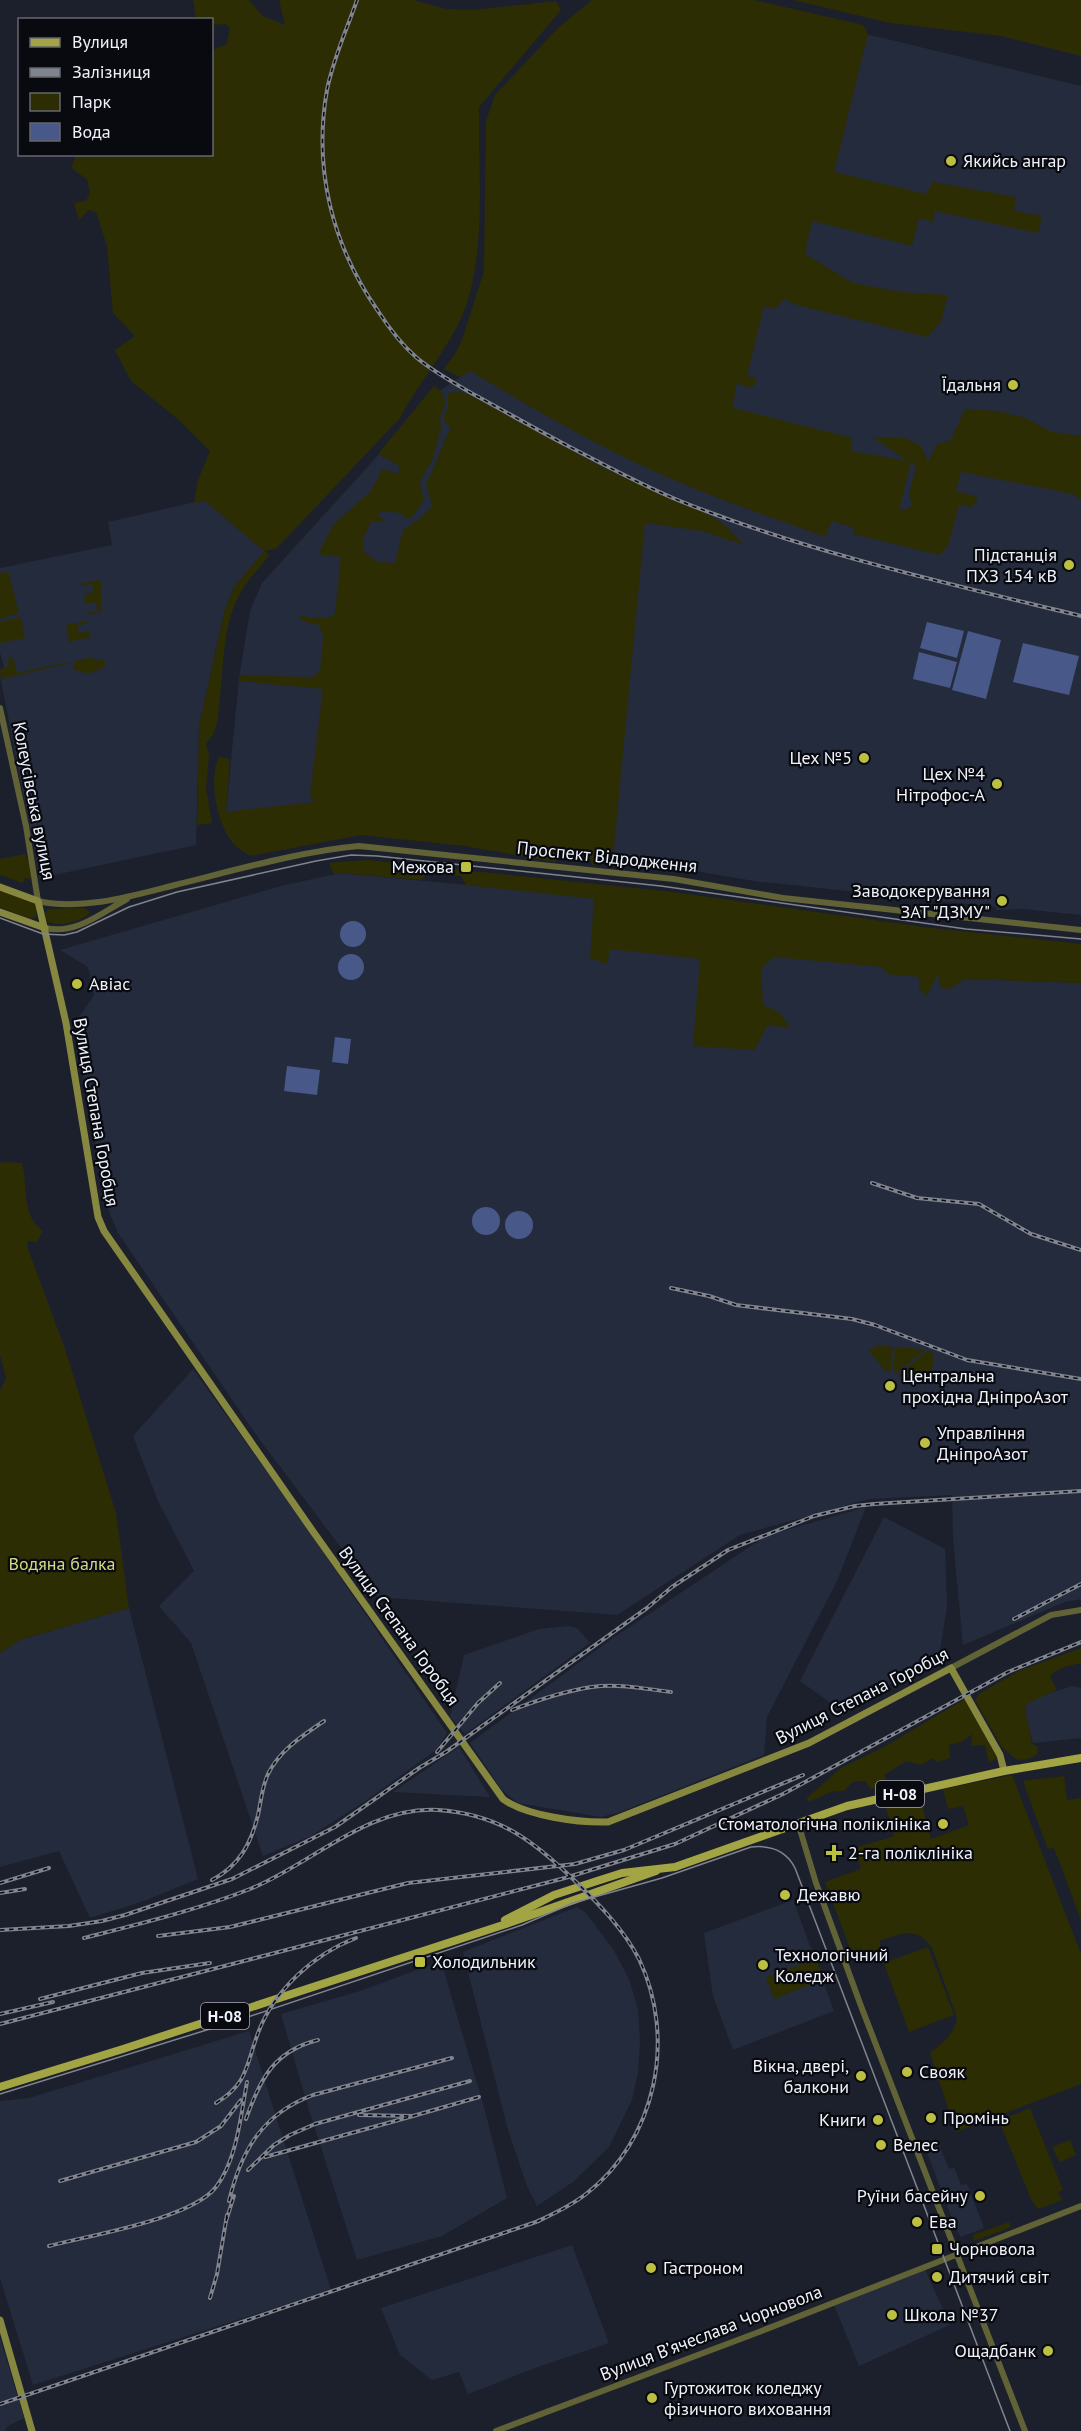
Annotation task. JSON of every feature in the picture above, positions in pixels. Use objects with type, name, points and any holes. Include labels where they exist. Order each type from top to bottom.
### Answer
[{"type":"main road","name":"Проспект Відродження","points":[[0,887],[38,901]]},
{"type":"main road","name":"Вулиця Степана Горобця","points":[[38,901],[66,1023],[98,1217],[104,1231],[503,1799],[520,1809],[595,1822],[608,1822],[809,1743],[951,1668]]},
{"type":"main road","name":"Проспект Відродження","points":[[0,912],[45,928]]},
{"type":"main road","points":[[951,1668],[1000,1755],[1004,1771]]},
{"type":"main road","name":"Н-08","points":[[0,2087],[506,1924],[656,1870],[675,1867],[847,1806],[1004,1771],[1081,1758]]},
{"type":"main road","points":[[0,2320],[32,2431]]},
{"type":"street","name":"Колеусівська вулиця","points":[[0,708],[26,826],[38,901]]},
{"type":"street","name":"Проспект Відродження","points":[[38,901],[56,904],[87,903],[133,896],[285,860],[359,846],[674,879],[783,898],[1081,930]]},
{"type":"street","name":"Проспект Відродження","points":[[45,928],[64,929],[79,926],[133,896]]},
{"type":"street","name":"Вулиця Степана Горобця","points":[[951,1668],[1051,1616],[1081,1610]]},
{"type":"street","points":[[798,1823],[816,1883],[1025,2431]]},
{"type":"street","points":[[957,2254],[1081,2206]]},
{"type":"street","name":"Вулиця Вʼячеслава Чорновола","points":[[496,2431],[759,2332],[957,2254]]},
{"type":"shaded area","points":[[720,2],[887,39],[1081,86],[1081,915],[1023,909],[996,910],[996,907],[754,881],[613,857],[615,834],[226,812],[239,678],[250,611],[262,583],[432,396],[469,371]]},
{"type":"shaded area","points":[[204,500],[265,551],[234,587],[225,609],[199,726],[196,845],[40,878],[0,676],[0,670],[4,667],[0,653],[0,568],[112,545],[108,522]]},
{"type":"shaded area","points":[[340,873],[594,897],[966,979],[1081,983],[1081,1599],[1065,1602],[963,1645],[953,1540],[952,1495],[869,1499],[740,1535],[617,1615],[378,1597],[257,1436],[118,1233],[103,1197],[75,1023],[94,995],[88,967],[60,950],[281,886]]},
{"type":"shaded area","points":[[193,1369],[292,1507],[447,1733],[436,1750],[367,1800],[311,1836],[263,1856],[191,1643],[159,1606],[194,1571],[158,1501],[133,1436]]},
{"type":"shaded area","points":[[866,1507],[837,1581],[767,1717],[764,1755],[620,1812],[601,1817],[518,1803],[502,1790],[470,1743],[610,1640],[766,1536]]},
{"type":"shaded area","points":[[884,1517],[945,1549],[947,1606],[939,1657],[842,1711],[800,1681]]},
{"type":"shaded area","points":[[129,1608],[198,1879],[144,1901],[90,1918],[59,1851],[0,1867],[0,1653],[20,1640]]},
{"type":"shaded area","points":[[568,1626],[577,1628],[590,1643],[465,1734],[450,1717],[464,1655],[539,1629]]},
{"type":"shaded area","points":[[1072,1686],[1081,1688],[1081,1738],[1033,1743],[1022,1702]]},
{"type":"shaded area","points":[[459,1747],[490,1797],[393,1792]]},
{"type":"shaded area","name":"Технологічний Коледж","points":[[793,1900],[834,2011],[733,2050],[713,1996],[704,1933]]},
{"type":"shaded area","points":[[577,1907],[585,1912],[613,1949],[629,1979],[638,2009],[640,2042],[638,2072],[632,2100],[609,2147],[573,2182],[537,2206],[527,2186],[508,2130],[463,1952]]},
{"type":"shaded area","points":[[441,1961],[485,2111],[507,2198],[442,2236],[357,2260],[281,2014],[360,1991]]},
{"type":"shaded area","points":[[249,2031],[331,2290],[33,2385],[0,2278],[0,2101],[29,2098]]},
{"type":"shaded area","points":[[939,2145],[949,2169],[954,2167],[961,2185],[967,2184],[984,2228],[961,2237],[926,2150]]},
{"type":"shaded area","points":[[572,2245],[609,2343],[468,2394],[459,2372],[432,2380],[400,2355],[381,2308]]},
{"type":"shaded area","name":"Школа №37","points":[[924,2267],[950,2325],[859,2366],[834,2305]]},
{"type":"shaded area","points":[[0,2337],[24,2418],[8,2426],[4,2431],[0,2431]]},
{"type":"green space","points":[[193,0],[249,0],[263,16],[285,25],[279,0],[413,0],[446,9],[473,10],[556,1],[561,10],[479,107],[479,237],[471,288],[458,325],[400,418],[277,548],[265,551],[269,555],[244,587],[235,604],[225,642],[217,722],[213,734],[206,743],[209,755],[206,788],[212,823],[197,825],[199,726],[225,609],[234,587],[264,551],[205,501],[194,503],[198,480],[210,451],[180,421],[131,381],[115,350],[135,336],[113,313],[107,246],[96,212],[89,210],[79,220],[74,203],[86,201],[90,193],[87,179],[71,168],[76,156],[213,156],[213,50],[227,44],[230,28],[226,24],[213,25],[213,18],[196,18]]},
{"type":"green space","points":[[592,0],[754,0],[863,25],[868,34],[834,172],[926,194],[933,182],[1016,197],[1014,211],[1042,216],[1038,233],[935,211],[933,222],[919,218],[912,246],[812,221],[805,254],[853,283],[901,292],[948,295],[941,322],[927,337],[797,305],[784,299],[775,309],[764,306],[747,376],[757,378],[753,388],[736,384],[733,408],[852,438],[851,451],[908,461],[872,437],[905,438],[921,446],[928,462],[937,444],[951,440],[965,409],[997,411],[1025,418],[1052,432],[1081,436],[1081,500],[1073,494],[961,472],[956,491],[977,497],[977,501],[971,507],[959,505],[948,545],[940,555],[853,534],[854,528],[832,521],[825,537],[720,499],[658,473],[586,437],[470,371],[460,377],[444,369],[462,340],[484,271],[486,121],[495,95],[558,28]],"holes":[[[911,462],[916,466],[909,496],[913,505],[899,510]]]},
{"type":"green space","points":[[793,0],[1081,0],[1081,56],[1001,36],[890,23]]},
{"type":"green space","points":[[434,386],[444,394],[445,406],[440,416],[441,428],[433,458],[420,482],[424,500],[413,516],[408,519],[400,513],[381,511],[378,516],[387,522],[371,522],[363,539],[364,552],[378,562],[395,563],[403,530],[421,518],[432,506],[426,484],[451,428],[444,420],[444,415],[448,410],[448,394],[456,391],[470,395],[606,469],[702,511],[725,525],[744,545],[702,531],[645,523],[613,857],[593,866],[586,852],[577,849],[555,862],[465,846],[361,835],[250,856],[234,844],[228,836],[219,814],[214,777],[219,757],[230,759],[226,812],[314,802],[310,795],[323,689],[239,681],[240,675],[313,677],[320,671],[323,636],[319,625],[302,621],[300,617],[303,615],[330,618],[335,613],[341,557],[318,554],[334,524],[371,491],[382,469],[400,474],[398,465],[378,454]]},
{"type":"green space","points":[[7,572],[19,613],[0,619],[0,573]]},
{"type":"green space","points":[[98,580],[101,582],[101,611],[88,615],[98,610],[96,602],[86,604],[84,595],[94,592],[92,584],[82,586],[81,584]]},
{"type":"green space","points":[[21,617],[25,638],[0,643],[0,622]]},
{"type":"green space","points":[[86,621],[87,623],[77,626],[79,633],[89,631],[91,637],[69,642],[66,625]]},
{"type":"green space","points":[[13,657],[17,673],[70,663],[1,679],[0,670],[9,666],[8,658]]},
{"type":"green space","points":[[93,657],[95,661],[103,659],[106,666],[89,674],[73,669],[75,661]]},
{"type":"green space","points":[[25,854],[32,869],[31,879],[24,878],[23,883],[0,875],[0,859]]},
{"type":"green space","points":[[368,860],[673,892],[931,928],[1081,944],[1081,983],[966,979],[948,989],[941,988],[937,975],[927,996],[919,989],[919,977],[887,974],[882,967],[774,957],[761,968],[763,1005],[780,1013],[790,1027],[767,1026],[755,1050],[693,1046],[700,959],[610,949],[607,964],[590,958],[594,899],[466,885],[461,876],[428,873],[421,880],[334,874],[329,863]]},
{"type":"green space","points":[[0,890],[35,903],[36,917],[29,919],[0,907]]},
{"type":"green space","points":[[84,908],[89,911],[89,914],[74,922],[57,924],[46,921],[45,913],[48,909]]},
{"type":"green space","name":"Водяна балка","points":[[0,1163],[22,1163],[28,1209],[36,1225],[43,1231],[37,1242],[28,1241],[27,1246],[65,1349],[116,1513],[129,1608],[20,1640],[0,1653],[0,1391],[6,1378],[0,1355]]},
{"type":"green space","points":[[877,1345],[893,1347],[891,1369],[886,1372],[869,1351]]},
{"type":"green space","points":[[895,1348],[925,1350],[896,1373],[893,1369]]},
{"type":"green space","points":[[927,1351],[933,1353],[934,1356],[930,1383],[900,1378],[898,1375]]},
{"type":"green space","points":[[1081,1648],[1081,1663],[1064,1667],[1051,1674],[1057,1690],[1028,1703],[1025,1708],[1032,1744],[1037,1746],[1038,1754],[1028,1759],[1017,1760],[1002,1747],[975,1700],[979,1694],[1019,1671]]},
{"type":"green space","points":[[965,1699],[997,1754],[997,1758],[989,1763],[985,1745],[971,1746],[972,1734],[963,1741],[949,1745],[950,1758],[937,1762],[932,1758],[921,1765],[906,1761],[884,1775],[888,1786],[871,1789],[865,1781],[852,1782],[844,1791],[834,1791],[808,1802],[807,1798],[841,1768],[884,1747]]},
{"type":"green space","points":[[1012,1775],[1081,1954],[1081,2084],[956,2132],[930,2053],[951,2034],[957,2018],[932,1948],[921,1936],[909,1933],[880,1941],[880,1949],[854,1959],[825,1882],[861,1869],[855,1848],[894,1836],[885,1804],[919,1795],[931,1839],[969,1825],[963,1806],[948,1809],[943,1789]]},
{"type":"green space","points":[[1064,1776],[1067,1800],[1081,1798],[1081,1920],[1054,1848],[1048,1849],[1023,1781]]},
{"type":"green space","points":[[928,1947],[954,2015],[909,2032],[884,1963]]},
{"type":"green space","points":[[816,1959],[824,1979],[774,1999],[766,1977]]},
{"type":"green space","points":[[1030,2108],[1063,2190],[1058,2192],[1062,2200],[1038,2209],[1032,2201],[999,2121]]},
{"type":"green space","points":[[1070,2140],[1076,2155],[1060,2162],[1052,2147]]},
{"type":"green space","points":[[1009,2222],[1011,2227],[974,2241],[973,2235]]},
{"type":"water","points":[[927,622],[964,631],[957,658],[920,648]]},
{"type":"water","points":[[968,631],[1001,640],[986,699],[952,690]]},
{"type":"water","points":[[1023,643],[1079,656],[1069,695],[1013,682]]},
{"type":"water","points":[[919,652],[957,662],[950,688],[913,679]]},
{"type":"water","points":[[353,921],[362,925],[366,934],[362,943],[353,947],[344,943],[340,934],[344,925]]},
{"type":"water","points":[[351,954],[360,958],[364,967],[360,976],[351,980],[342,976],[338,967],[342,958]]},
{"type":"water","points":[[335,1037],[351,1039],[348,1064],[332,1062]]},
{"type":"water","points":[[287,1066],[320,1070],[317,1095],[284,1091]]},
{"type":"water","points":[[486,1207],[496,1211],[500,1221],[496,1231],[486,1235],[476,1231],[472,1221],[476,1211]]},
{"type":"water","points":[[519,1211],[529,1215],[533,1225],[529,1235],[519,1239],[509,1235],[505,1225],[509,1215]]},
{"type":"tram line","points":[[0,918],[43,934],[64,935],[77,932],[129,907],[177,892],[351,855],[661,886],[966,929],[1081,939]]},
{"type":"tram line","points":[[0,2094],[239,2020],[522,1925],[573,1903],[662,1878],[751,1847],[777,1850],[787,1857],[795,1868],[1010,2431]]},
{"type":"railway","points":[[357,0],[336,56],[327,90],[323,119],[325,177],[338,233],[362,286],[391,330],[417,358],[451,381],[542,432],[680,501],[729,520],[828,552],[1081,616]]},
{"type":"railway","points":[[872,1183],[917,1198],[979,1204],[1031,1234],[1081,1250]]},
{"type":"railway","points":[[671,1288],[709,1296],[736,1305],[852,1319],[875,1325],[967,1360],[1081,1379]]},
{"type":"railway","points":[[0,1930],[69,1926],[125,1915],[232,1879],[335,1827],[419,1768],[446,1752],[647,1608],[672,1587],[728,1550],[814,1516],[855,1506],[1081,1491]]},
{"type":"railway","points":[[1014,1619],[1081,1584]]},
{"type":"railway","points":[[0,2024],[565,1878],[675,1844],[783,1794],[1008,1672],[1081,1642]]},
{"type":"railway","points":[[437,1752],[478,1703],[500,1683]]},
{"type":"railway","points":[[512,1710],[551,1696],[592,1687],[621,1686],[671,1692]]},
{"type":"railway","points":[[212,1880],[230,1868],[243,1853],[252,1835],[264,1784],[273,1765],[292,1744],[324,1721]]},
{"type":"railway","points":[[158,1936],[230,1927],[408,1883],[575,1864],[624,1850],[803,1775]]},
{"type":"railway","points":[[0,2404],[549,2216],[586,2194],[610,2172],[629,2146],[644,2117],[653,2086],[657,2054],[657,2022],[651,1990],[633,1948],[602,1908],[545,1854],[514,1832],[479,1817],[438,1810],[412,1811],[387,1817],[341,1839],[273,1878],[230,1897],[84,1938]]},
{"type":"railway","points":[[0,1883],[49,1868]]},
{"type":"railway","points":[[0,1893],[25,1889]]},
{"type":"railway","points":[[216,2103],[234,2089],[240,2081],[265,2017],[285,1988],[297,1975],[325,1954],[356,1938]]},
{"type":"railway","points":[[40,1999],[142,1973],[210,1963]]},
{"type":"railway","points":[[0,2014],[53,2002]]},
{"type":"railway","points":[[246,2119],[263,2079],[280,2059],[290,2051],[318,2040]]},
{"type":"railway","points":[[229,2201],[240,2166],[256,2136],[267,2124],[295,2103],[313,2095],[452,2058]]},
{"type":"railway","points":[[248,2170],[274,2145],[315,2124],[470,2081]]},
{"type":"railway","points":[[49,2246],[163,2217],[203,2198],[216,2187],[229,2164],[237,2136],[247,2082]]},
{"type":"railway","points":[[359,2115],[413,2116],[479,2097]]},
{"type":"railway","points":[[60,2181],[196,2142],[221,2126],[241,2100]]},
{"type":"railway","points":[[265,2157],[413,2116]]},
{"type":"railway","points":[[226,2221],[234,2196]]},
{"type":"railway","points":[[210,2298],[217,2274],[227,2215]]},
{"type":"place","name":"Якийсь ангар","points":[[951,161]]},
{"type":"place","name":"Їдальня","points":[[1013,385]]},
{"type":"place","name":"Підстанція ПХЗ 154 кВ","points":[[1069,565]]},
{"type":"place","name":"Цех №5","points":[[864,758]]},
{"type":"place","name":"Цех №4 Нітрофос-А","points":[[997,784]]},
{"type":"place","name":"Межова","points":[[466,867]]},
{"type":"place","name":"Заводокерування ЗАТ \"ДЗМУ\"","points":[[1002,901]]},
{"type":"place","name":"Авіас","points":[[77,984]]},
{"type":"place","name":"Центральна прохідна ДніпроАзот","points":[[890,1386]]},
{"type":"place","name":"Управління ДніпроАзот","points":[[925,1443]]},
{"type":"place","name":"Стоматологічна поліклініка","points":[[943,1824]]},
{"type":"place","name":"2-га поліклініка","points":[[834,1853]]},
{"type":"place","name":"Дежавю","points":[[785,1895]]},
{"type":"place","name":"Холодильник","points":[[420,1962]]},
{"type":"place","name":"Технологічний Коледж","points":[[763,1965]]},
{"type":"place","name":"Свояк","points":[[907,2072]]},
{"type":"place","name":"Вікна, двері, балкони","points":[[861,2076]]},
{"type":"place","name":"Промінь","points":[[931,2118]]},
{"type":"place","name":"Книги","points":[[878,2120]]},
{"type":"place","name":"Велес","points":[[881,2145]]},
{"type":"place","name":"Руїни басейну","points":[[980,2196]]},
{"type":"place","name":"Ева","points":[[917,2222]]},
{"type":"place","name":"Чорновола","points":[[937,2249]]},
{"type":"place","name":"Гастроном","points":[[651,2268]]},
{"type":"place","name":"Дитячий світ","points":[[937,2277]]},
{"type":"place","name":"Школа №37","points":[[892,2315]]},
{"type":"place","name":"Ощадбанк","points":[[1048,2351]]},
{"type":"place","name":"Гуртожиток коледжу фізичного виховання","points":[[652,2398]]}]
